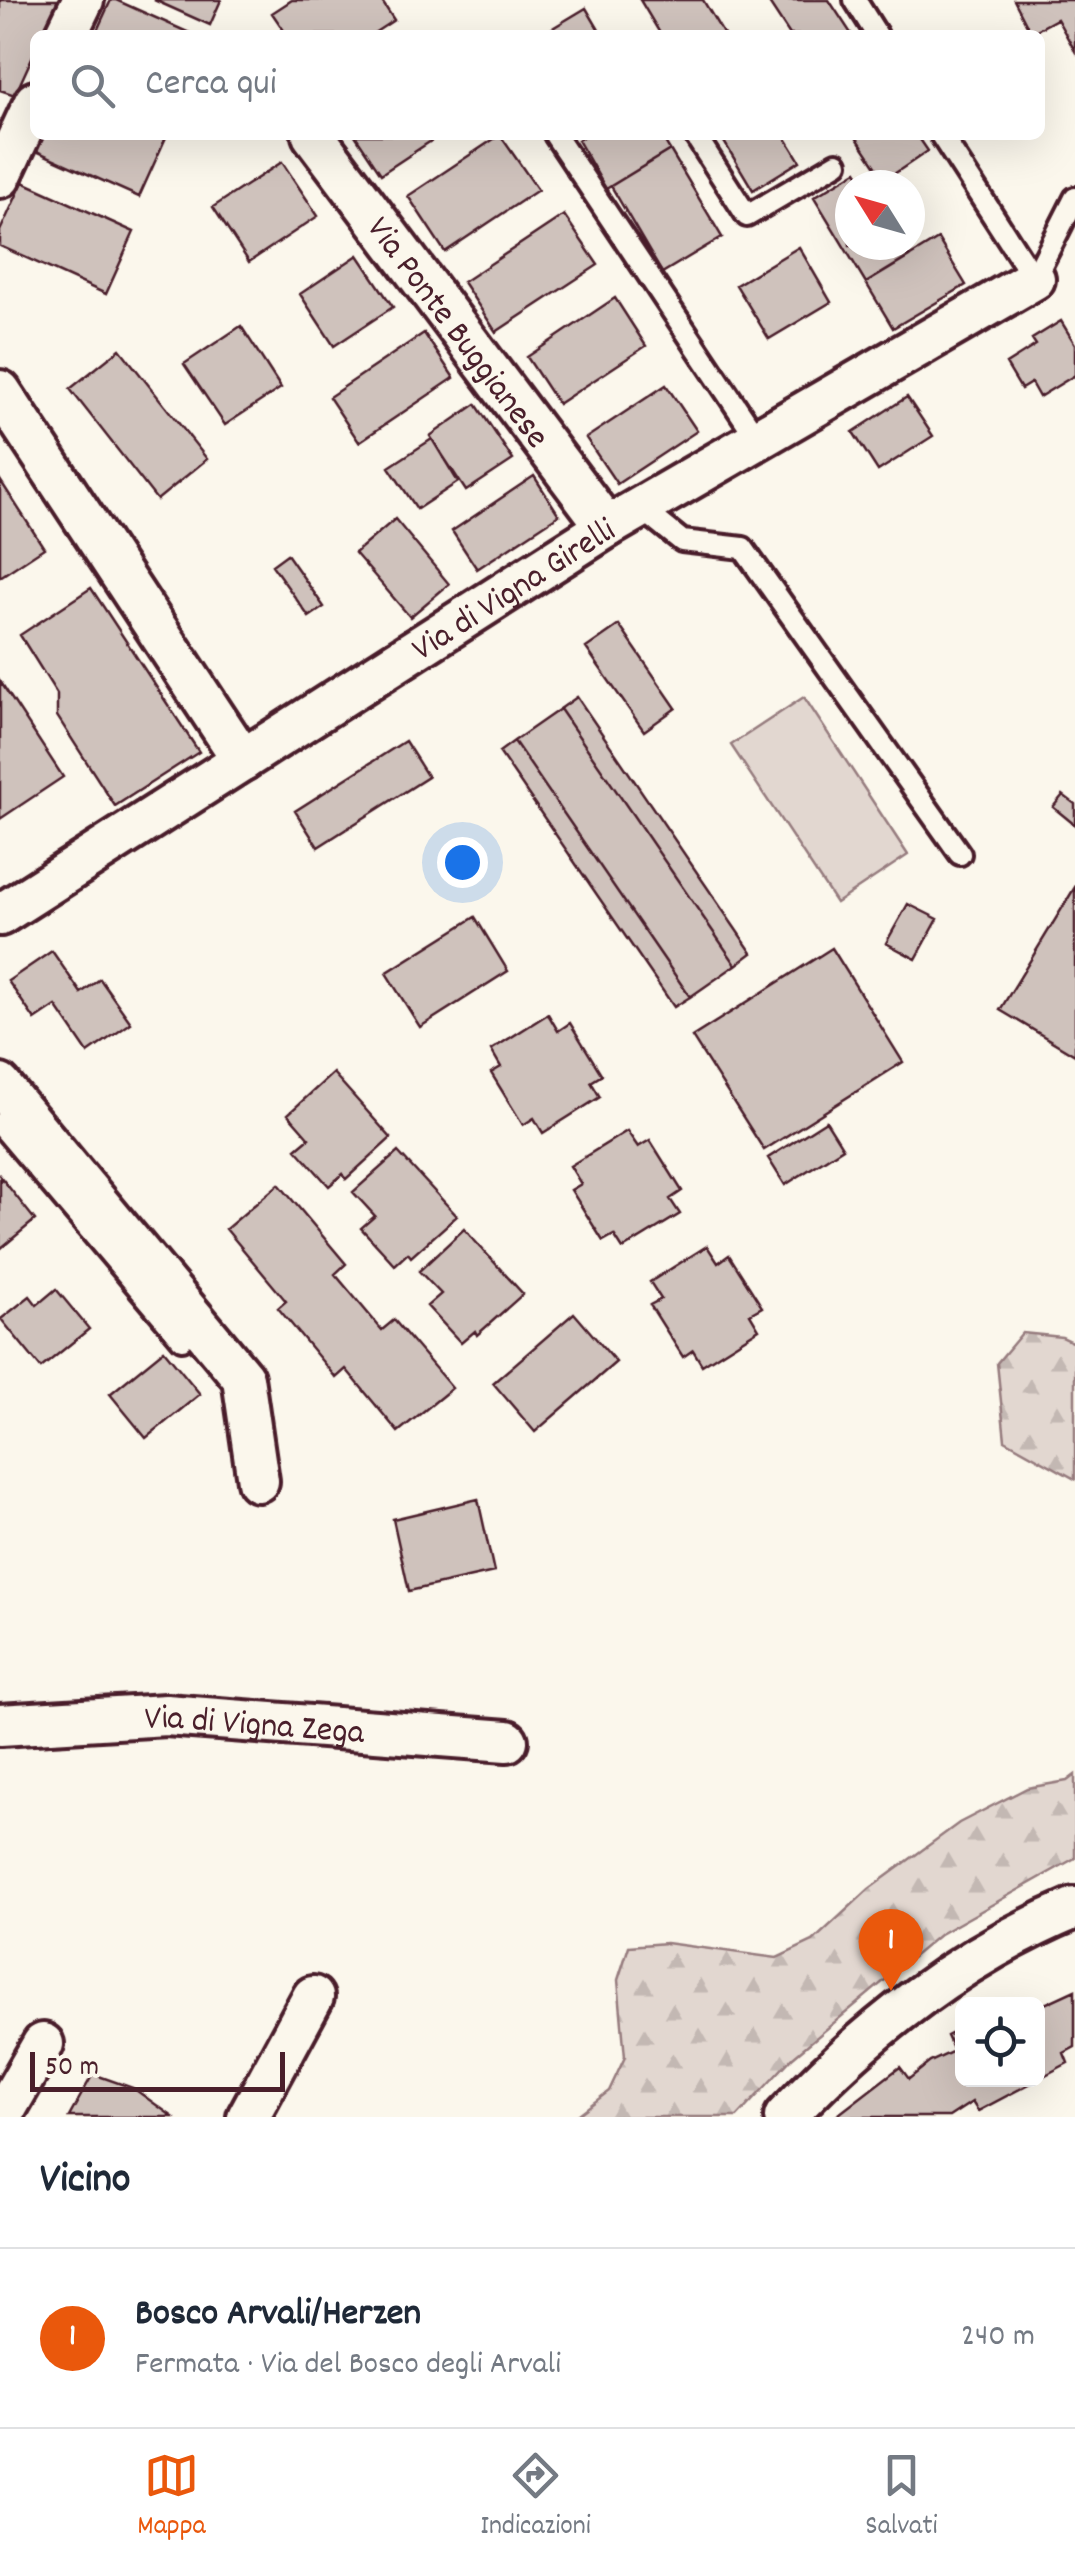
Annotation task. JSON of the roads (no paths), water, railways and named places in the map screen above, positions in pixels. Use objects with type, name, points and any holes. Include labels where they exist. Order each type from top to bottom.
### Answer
[{"type":"street","points":[[68,30],[83,0]]},
{"type":"street","points":[[0,176],[30,113]]},
{"type":"street","name":"Via Ponte Buggianese","points":[[317,140],[623,517]]},
{"type":"street","name":"Via di Vigna Girelli","points":[[0,915],[623,517],[1034,279]]},
{"type":"street","points":[[0,391],[243,760]]},
{"type":"street","points":[[0,1085],[243,1378],[258,1481]]},
{"type":"street","name":"Via di Vigna Zega","points":[[0,1725],[166,1716],[507,1741]]},
{"type":"street","points":[[786,2117],[859,2046],[935,1983],[1001,1942],[1075,1908]]},
{"type":"street","points":[[248,2117],[312,1998]]},
{"type":"street","points":[[1,2117],[43,2044]]},
{"type":"lane","points":[[854,0],[874,30]]},
{"type":"lane","points":[[559,140],[757,438]]},
{"type":"lane","points":[[698,140],[747,216],[837,164]]},
{"type":"lane","points":[[943,140],[1034,279]]},
{"type":"lane","points":[[1034,279],[1075,198]]},
{"type":"lane","points":[[623,517],[682,541],[743,548],[960,854]]},
{"type":"lane","points":[[0,1124],[182,1339]]},
{"type":"place","name":"Bosco Arvali/Herzen","points":[[891,1991]]}]
